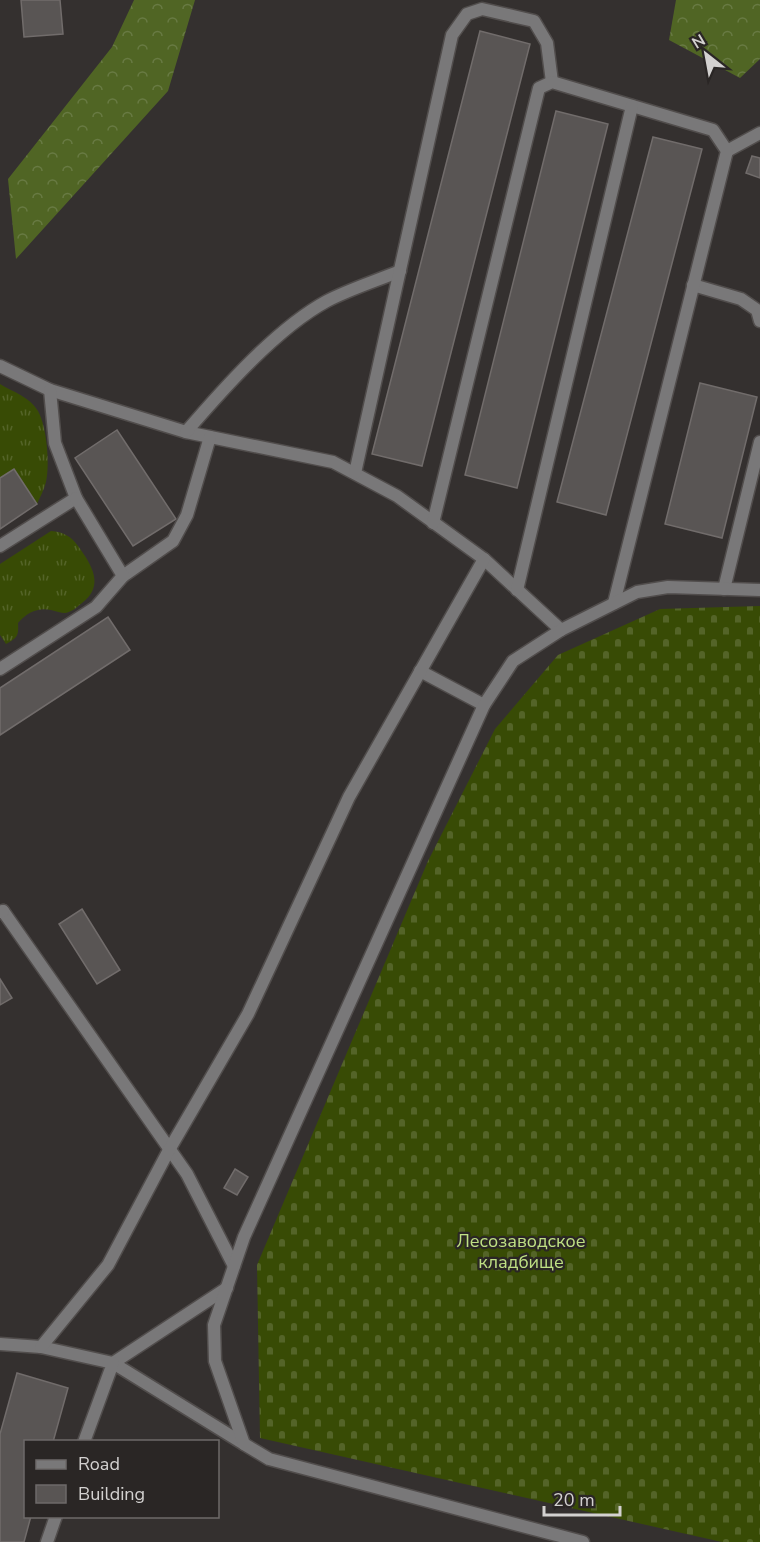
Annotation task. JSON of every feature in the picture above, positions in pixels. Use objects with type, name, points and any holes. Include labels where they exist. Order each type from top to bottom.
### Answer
[{"type":"street","points":[[355,473],[452,35],[475,5],[482,9],[534,21],[547,43],[552,82]]},
{"type":"street","points":[[433,523],[539,88],[552,82],[713,130],[727,150]]},
{"type":"street","points":[[517,590],[632,106]]},
{"type":"street","points":[[614,603],[727,150],[760,133]]},
{"type":"street","points":[[186,432],[217,396],[289,326],[327,301],[400,271]]},
{"type":"street","points":[[693,285],[741,298],[757,310],[760,321]]},
{"type":"street","points":[[0,366],[50,390],[186,432],[333,462],[397,496],[484,559],[561,630]]},
{"type":"street","points":[[50,390],[55,444],[76,498],[123,576]]},
{"type":"street","points":[[0,669],[96,607],[123,576],[173,541],[187,516],[210,437]]},
{"type":"street","points":[[724,589],[760,442]]},
{"type":"street","points":[[0,546],[76,498]]},
{"type":"street","points":[[41,1347],[108,1265],[170,1150],[248,1014],[349,797],[484,559]]},
{"type":"street","points":[[244,1444],[215,1361],[214,1325],[226,1288],[244,1237],[309,1090],[484,705],[513,661],[561,630],[637,592],[668,587],[760,590]]},
{"type":"street","points":[[420,671],[484,705]]},
{"type":"street","points":[[1,910],[187,1174],[234,1266]]},
{"type":"street","points":[[85,1440],[113,1363],[226,1288]]},
{"type":"street","points":[[0,1344],[41,1347],[113,1363],[268,1459],[583,1542]]},
{"type":"street","points":[[47,1542],[55,1518]]},
{"type":"green space","points":[[134,0],[195,0],[168,91],[16,259],[8,179],[112,47]]},
{"type":"green space","points":[[676,0],[760,0],[760,59],[740,78],[669,40]]},
{"type":"green space","points":[[0,384],[31,402],[41,418],[46,436],[48,466],[46,482],[37,504],[14,469],[0,478]]},
{"type":"green space","points":[[51,531],[66,535],[78,546],[94,575],[93,590],[70,612],[42,609],[29,613],[18,623],[16,636],[6,644],[0,635],[0,564]]},
{"type":"green space","name":"Лесозаводское кладбище","points":[[760,606],[760,1542],[722,1542],[260,1438],[257,1265],[428,861],[495,729],[558,655],[660,609]]},
{"type":"building","points":[[21,0],[60,0],[63,34],[24,37]]},
{"type":"building","points":[[480,31],[530,44],[422,466],[372,454]]},
{"type":"building","points":[[556,111],[608,124],[517,488],[465,475]]},
{"type":"building","points":[[653,137],[702,149],[606,515],[557,502]]},
{"type":"building","points":[[752,156],[760,158],[760,178],[746,173]]},
{"type":"building","points":[[700,383],[757,397],[722,538],[665,524]]},
{"type":"building","points":[[117,430],[176,519],[133,546],[75,458]]},
{"type":"building","points":[[14,469],[37,504],[0,529],[0,478]]},
{"type":"building","points":[[108,617],[130,650],[0,735],[0,688]]},
{"type":"building","points":[[82,909],[120,970],[97,984],[59,924]]},
{"type":"building","points":[[0,979],[12,998],[0,1005]]},
{"type":"building","points":[[235,1169],[248,1177],[237,1195],[224,1188]]},
{"type":"building","points":[[17,1373],[68,1388],[54,1440],[24,1440],[24,1518],[30,1518],[24,1542],[0,1542],[0,1434]]}]
